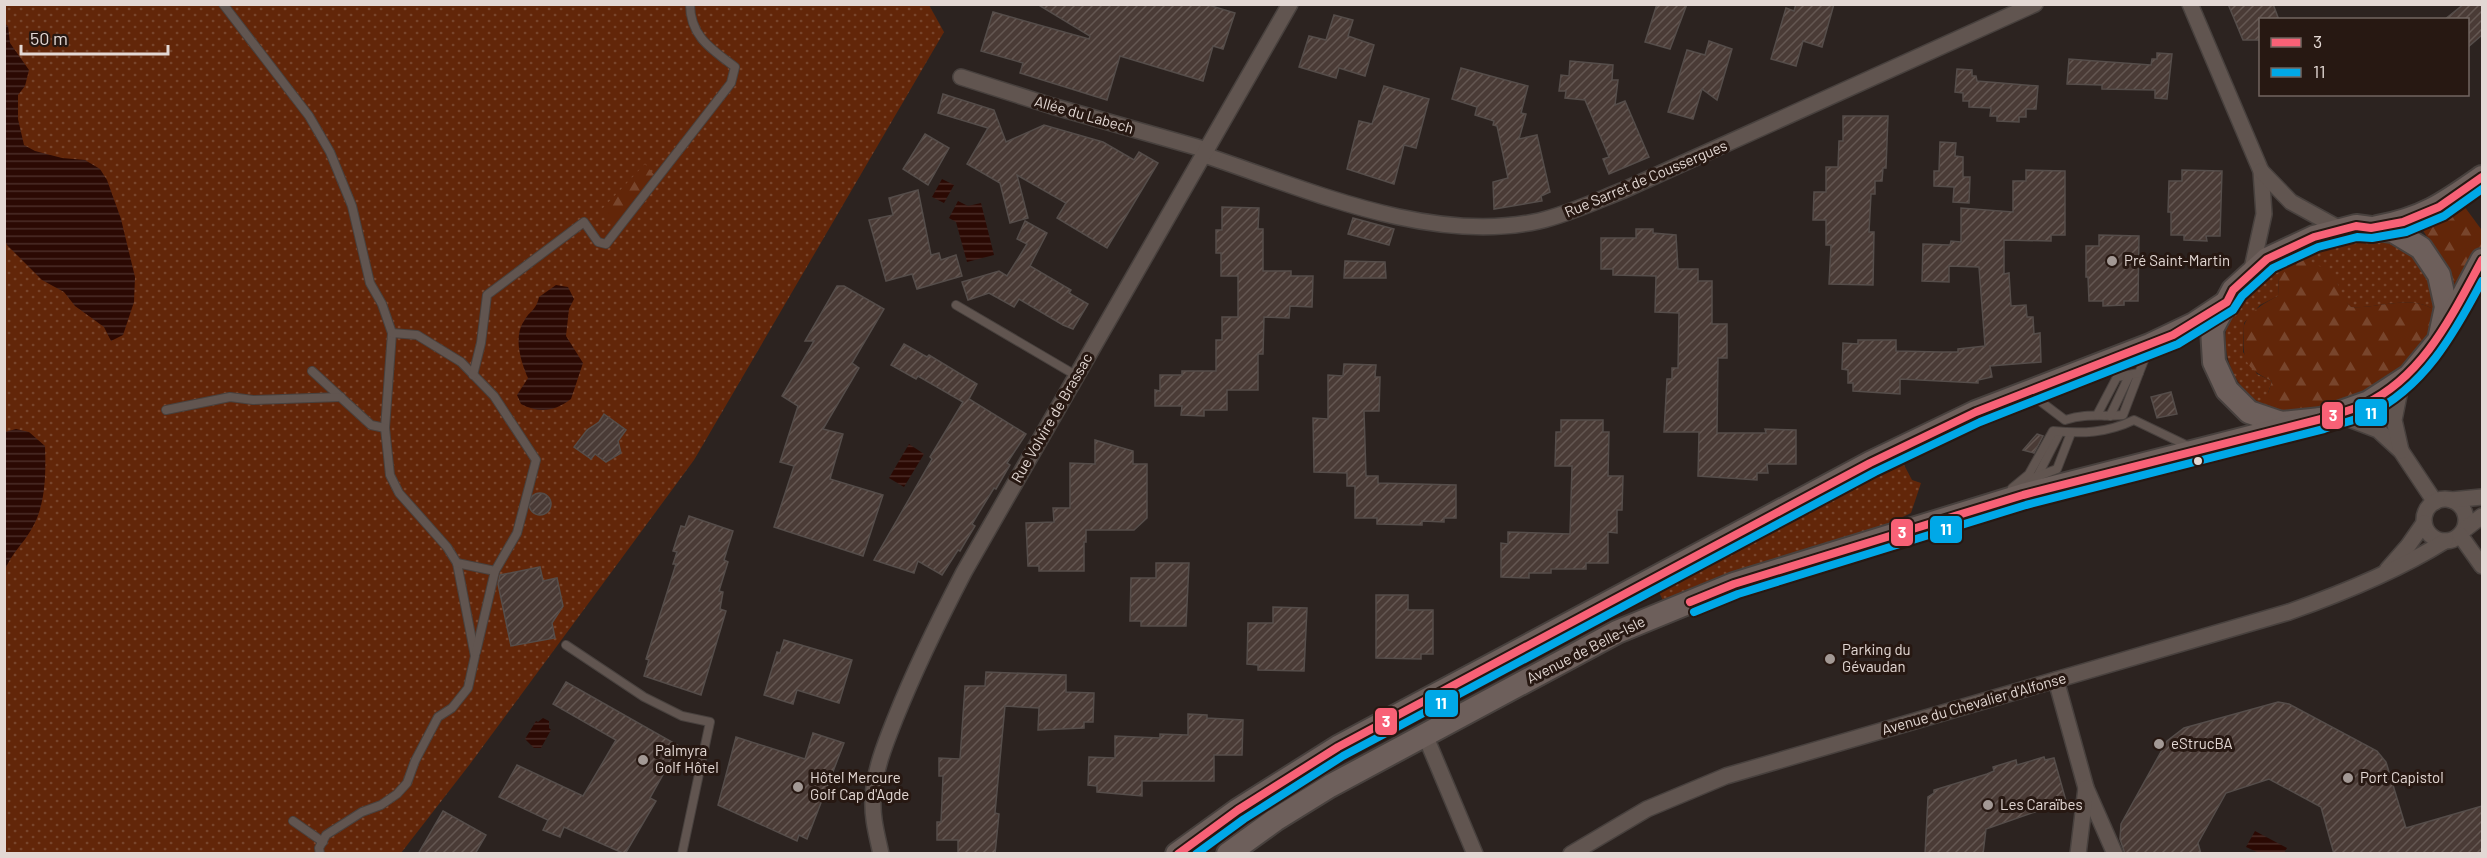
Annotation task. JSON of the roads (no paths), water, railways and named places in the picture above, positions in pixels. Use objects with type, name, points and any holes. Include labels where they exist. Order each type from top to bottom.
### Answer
[{"type":"street","name":"Rue Volvire de Brassac","points":[[881,853],[873,823],[876,775],[911,680],[964,572],[1290,4]]},
{"type":"street","name":"Rue Sarret de Coussergues","points":[[1205,153],[1369,209],[1435,224],[1486,228],[1537,221],[1564,215],[1624,190],[2035,4]]},
{"type":"street","points":[[2190,4],[2261,171],[2264,214],[2251,274]]},
{"type":"street","name":"Allée du Labech","points":[[961,77],[1205,153]]},
{"type":"street","points":[[2261,171],[2291,201],[2342,230]]},
{"type":"street","points":[[2371,228],[2403,222],[2433,210],[2482,177]]},
{"type":"street","points":[[2439,340],[2446,307],[2439,275],[2421,248],[2393,231],[2356,226],[2314,237],[2267,259],[2233,290],[2212,329],[2214,362],[2227,390],[2249,412],[2281,423],[2328,416],[2368,402],[2409,376],[2439,340],[2482,261]]},
{"type":"street","name":"Avenue de Belle-Isle","points":[[1177,854],[1238,810],[1338,747],[1870,463],[1976,412],[2150,345],[2194,324],[2227,302]]},
{"type":"street","points":[[2401,451],[2394,420],[2402,380]]},
{"type":"street","points":[[2328,416],[2378,430],[2401,451],[2435,502]]},
{"type":"street","name":"Avenue de Belle-Isle","points":[[1228,854],[1275,819],[1330,786],[1617,632],[1734,584],[2023,495],[2328,416]]},
{"type":"street","points":[[2482,496],[2443,499],[2435,502],[2426,511],[2424,523],[2427,532],[2435,539],[2445,542],[2482,516]]},
{"type":"street","points":[[2451,500],[2461,507],[2466,518],[2462,532],[2482,567]]},
{"type":"street","name":"Avenue du Chevalier d'Alfonse","points":[[2384,572],[2408,546],[2424,523]]},
{"type":"street","name":"Avenue du Chevalier d'Alfonse","points":[[1570,854],[1647,809],[1726,776],[2289,612],[2335,595],[2417,559],[2445,542]]},
{"type":"street","points":[[2056,680],[2086,788],[2115,854]]},
{"type":"street","points":[[1425,735],[1475,854]]},
{"type":"street","points":[[2078,854],[2086,788]]},
{"type":"lane","points":[[223,4],[309,116],[330,152],[352,206],[370,283],[382,304],[392,333],[386,428],[390,475],[399,493],[447,547],[457,563],[475,656]]},
{"type":"lane","points":[[473,375],[481,343],[488,295],[584,222],[598,242],[606,244],[731,83],[735,67],[704,44],[690,17],[690,4]]},
{"type":"lane","points":[[956,305],[1077,376]]},
{"type":"lane","points":[[320,854],[326,835],[397,794],[407,783],[415,761],[438,717],[452,708],[468,688],[495,571],[517,533],[537,460],[494,396],[461,362],[417,335],[392,333]]},
{"type":"lane","points":[[2028,392],[2064,420],[2086,414],[2123,415],[2150,345]]},
{"type":"lane","points":[[312,371],[371,425],[386,428]]},
{"type":"lane","points":[[2097,415],[2117,376],[2139,373]]},
{"type":"lane","points":[[2110,416],[2129,376]]},
{"type":"lane","points":[[166,410],[230,397],[253,400],[341,398]]},
{"type":"lane","points":[[2012,488],[2029,474],[2053,432],[2082,434],[2116,429],[2134,420],[2197,450]]},
{"type":"lane","points":[[2038,475],[2060,432]]},
{"type":"lane","points":[[1930,522],[2057,469],[2071,433]]},
{"type":"lane","points":[[457,563],[495,571]]},
{"type":"lane","points":[[566,645],[644,696],[682,716],[711,722],[682,854]]},
{"type":"lane","points":[[293,822],[322,842]]},
{"type":"place","name":"Pré Saint-Martin","points":[[2112,261]]},
{"type":"place","name":"Parking du Gévaudan","points":[[1830,659]]},
{"type":"place","name":"eStrucBA","points":[[2159,744]]},
{"type":"place","name":"Palmyra Golf Hôtel","points":[[643,760]]},
{"type":"place","name":"Port Capistol","points":[[2348,778]]},
{"type":"place","name":"Hôtel Mercure Golf Cap d'Agde","points":[[798,787]]},
{"type":"place","name":"Les Caraïbes","points":[[1988,805]]}]
